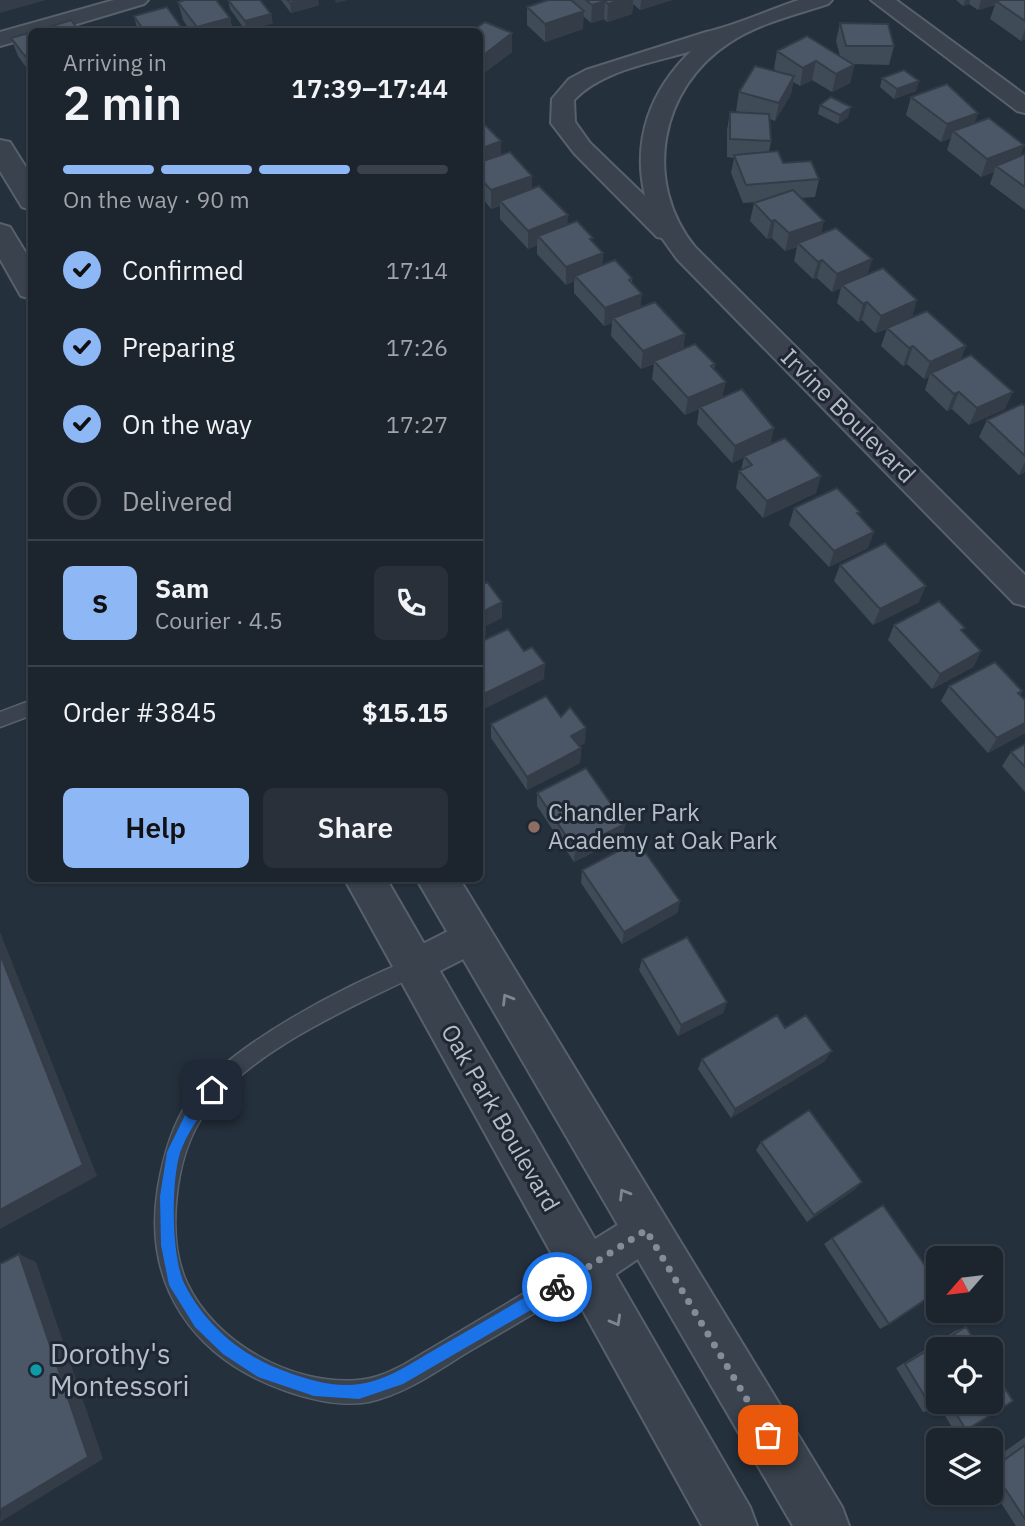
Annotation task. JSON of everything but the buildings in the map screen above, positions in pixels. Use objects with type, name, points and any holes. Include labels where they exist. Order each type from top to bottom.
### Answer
[{"type":"street","points":[[38,28],[136,0]]},
{"type":"street","name":"Irvine Boulevard","points":[[821,0],[594,75],[577,84],[563,99],[563,123],[582,148],[1025,594]]},
{"type":"street","points":[[882,0],[1025,106]]},
{"type":"street","name":"Irvine Boulevard","points":[[671,236],[653,188],[650,140],[661,105],[682,72],[706,50],[739,28]]},
{"type":"street","points":[[0,39],[28,31]]},
{"type":"street","points":[[0,148],[28,194]]},
{"type":"street","points":[[0,233],[28,282]]},
{"type":"street","name":"Oak Park Boulevard","points":[[366,882],[731,1526]]},
{"type":"street","points":[[438,882],[822,1526]]},
{"type":"street","points":[[414,967],[470,937]]},
{"type":"street","points":[[586,1269],[646,1230]]},
{"type":"lane","points":[[0,720],[28,709]]},
{"type":"lane","points":[[414,967],[272,1042],[228,1071],[195,1109],[174,1152],[167,1196],[168,1245],[177,1285],[200,1322],[228,1349],[263,1371],[314,1389],[359,1392],[398,1379],[430,1362],[586,1269]]},
{"type":"way so far","points":[[557,1287],[646,1230],[768,1435]]},
{"type":"place","name":"Chandler Park Academy at Oak Park","points":[[534,827]]},
{"type":"place","name":"Dorothy's Montessori","points":[[36,1370]]},
{"type":"route","points":[[212,1090],[195,1109],[174,1152],[167,1196],[168,1245],[177,1285],[200,1322],[228,1349],[263,1371],[314,1389],[359,1392],[398,1379],[557,1287]]}]
